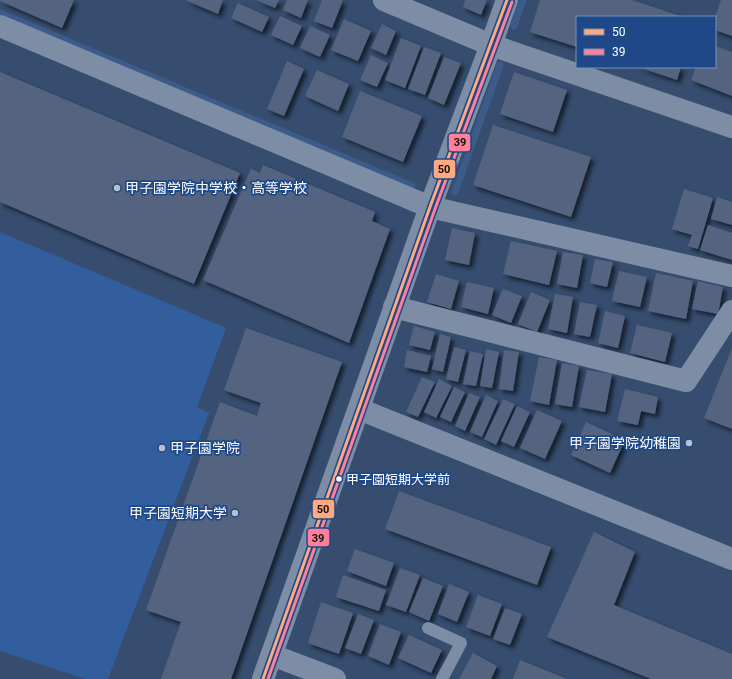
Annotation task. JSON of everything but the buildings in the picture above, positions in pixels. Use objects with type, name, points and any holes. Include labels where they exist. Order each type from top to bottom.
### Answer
[{"type":"street","points":[[384,0],[491,44],[732,127]]},
{"type":"street","points":[[263,679],[430,206],[507,0]]},
{"type":"street","points":[[0,26],[430,206],[732,276]]},
{"type":"street","points":[[394,307],[686,381],[732,311]]},
{"type":"street","points":[[359,409],[732,559]]},
{"type":"street","points":[[272,655],[335,679]]},
{"type":"lane","points":[[428,628],[461,643],[442,679]]},
{"type":"shaded area","points":[[0,232],[226,328],[197,407],[209,413],[108,679],[85,679],[0,651]]},
{"type":"waterway","points":[[514,26],[523,0]]},
{"type":"waterway","points":[[0,13],[412,186]]},
{"type":"waterway","points":[[455,192],[500,65]]},
{"type":"transit line","name":"50","points":[[263,679],[430,207],[507,0]]},
{"type":"transit line","name":"39","points":[[268,679],[435,209],[512,2]]},
{"type":"place","name":"甲子園学院中学校・高等学校","points":[[117,188]]},
{"type":"place","name":"甲子園学院幼稚園","points":[[689,443]]},
{"type":"place","name":"甲子園学院","points":[[162,448]]},
{"type":"place","name":"甲子園短期大学前","points":[[339,479]]},
{"type":"place","name":"甲子園短期大学","points":[[235,513]]}]
